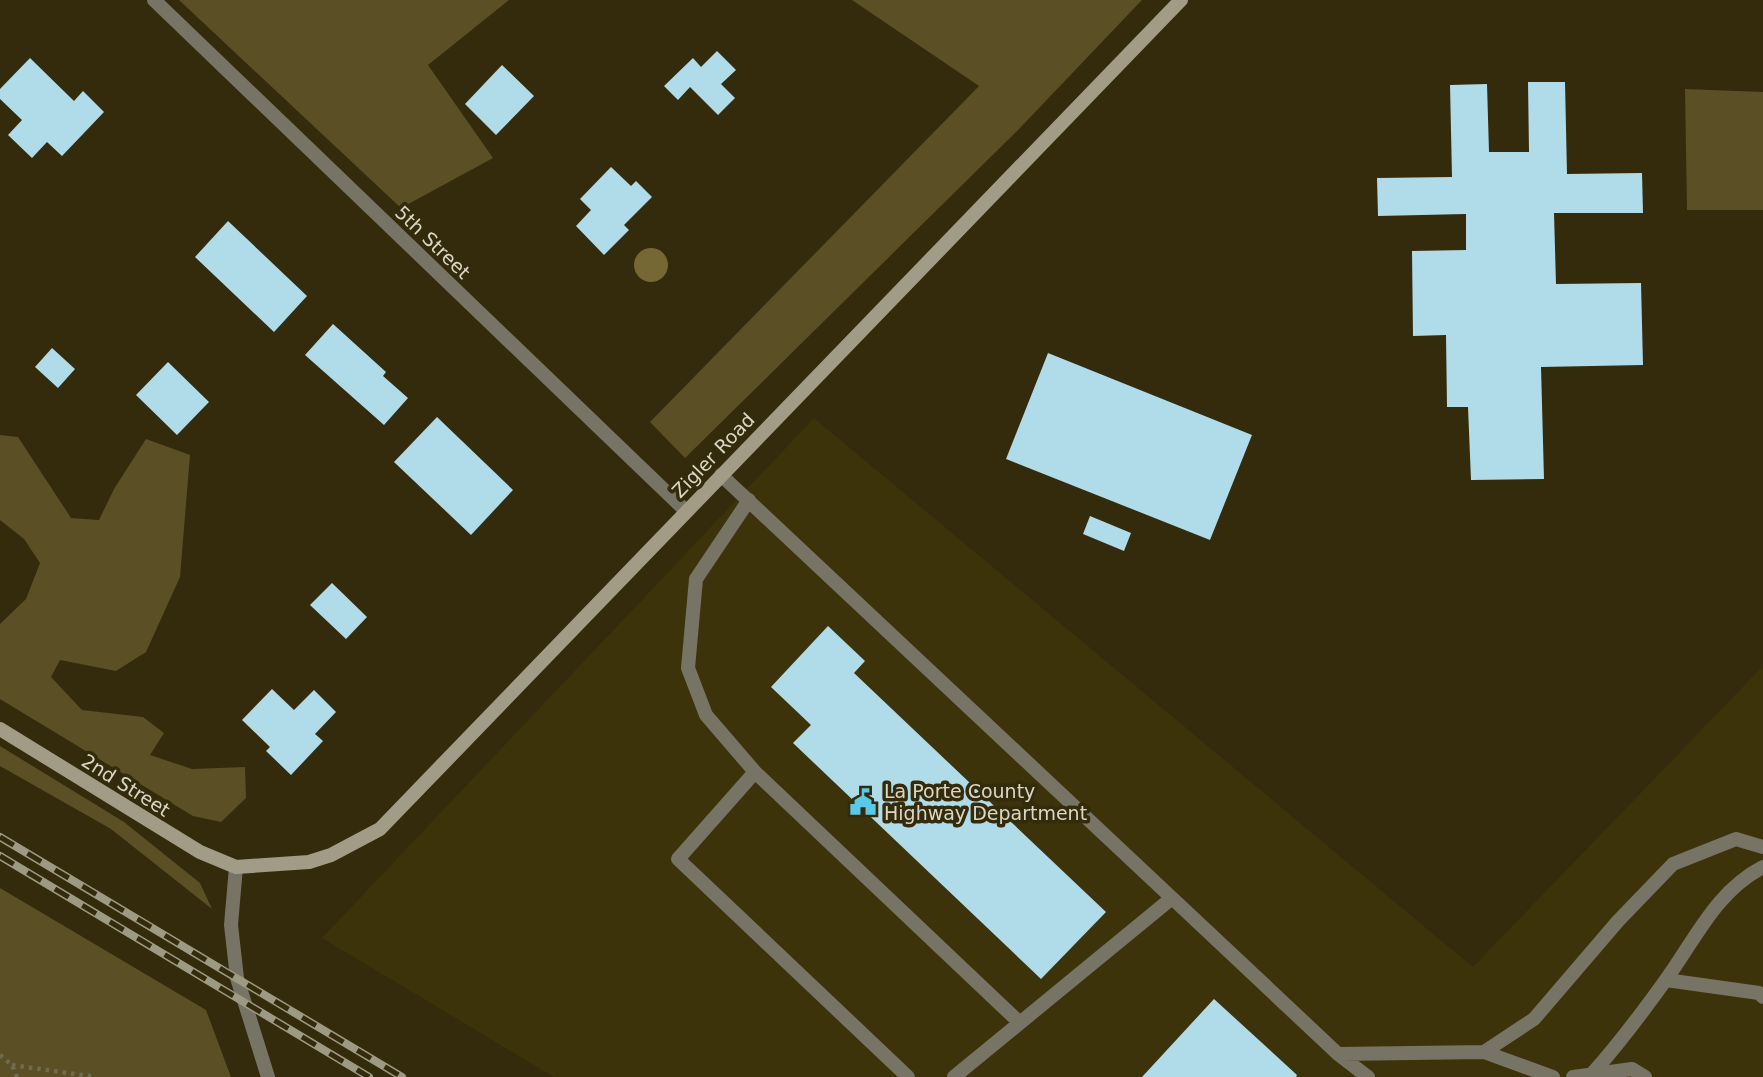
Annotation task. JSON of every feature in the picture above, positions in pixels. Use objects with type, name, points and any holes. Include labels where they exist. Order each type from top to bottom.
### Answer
[{"type":"street","name":"5th Street","points":[[154,0],[686,511]]},
{"type":"street","name":"Zigler Road","points":[[236,867],[309,862],[331,855],[380,829],[1181,0]]},
{"type":"street","points":[[721,475],[1338,1054],[1368,1077]]},
{"type":"street","points":[[749,500],[696,579],[688,668],[706,715],[755,772],[1020,1023]]},
{"type":"street","name":"2nd Street","points":[[0,729],[200,852],[236,867]]},
{"type":"street","points":[[755,772],[678,859],[908,1077]]},
{"type":"street","points":[[1484,1052],[1534,1019],[1618,921],[1673,864],[1736,839],[1763,847]]},
{"type":"street","points":[[236,867],[231,925],[237,978],[268,1077]]},
{"type":"street","points":[[1591,1074],[1612,1052],[1666,980],[1712,909],[1749,874],[1763,867]]},
{"type":"street","points":[[954,1077],[1172,898]]},
{"type":"street","points":[[1666,980],[1759,993],[1763,997]]},
{"type":"street","points":[[1338,1054],[1484,1052],[1553,1077]]},
{"type":"street","points":[[1338,1054],[1355,1077]]},
{"type":"street","points":[[1573,1077],[1632,1069],[1644,1077]]},
{"type":"path","points":[[0,1055],[12,1065],[17,1077]]},
{"type":"path","points":[[12,1065],[96,1077]]},
{"type":"shaded area","points":[[179,0],[509,0],[428,65],[493,158],[401,208]]},
{"type":"shaded area","points":[[852,0],[1142,0],[1019,129],[685,458],[650,422],[979,86]]},
{"type":"shaded area","points":[[1685,89],[1763,92],[1763,210],[1687,210]]},
{"type":"shaded area","points":[[651,248],[663,253],[668,265],[663,277],[651,282],[639,277],[634,265],[639,253]]},
{"type":"shaded area","name":"La Porte County Highway Department","points":[[814,418],[1473,967],[1763,666],[1763,1077],[554,1077],[322,938]]},
{"type":"shaded area","points":[[0,435],[18,437],[71,518],[99,520],[114,489],[146,439],[190,455],[180,577],[146,652],[116,671],[60,660],[51,677],[82,710],[143,717],[164,733],[150,755],[192,769],[245,767],[246,798],[221,822],[193,816],[0,699],[0,624],[26,599],[40,563],[24,539],[0,520]]},
{"type":"shaded area","points":[[0,746],[124,822],[200,883],[212,909],[111,829],[0,766]]},
{"type":"shaded area","points":[[0,888],[206,1010],[231,1077],[0,1077]]},
{"type":"building","points":[[717,51],[736,70],[721,84],[735,98],[718,115],[690,87],[678,100],[664,86],[693,58],[701,67]]},
{"type":"building","points":[[30,58],[74,101],[83,91],[104,112],[62,156],[47,142],[32,158],[8,135],[22,120],[0,99],[0,89]]},
{"type":"building","points":[[502,65],[534,96],[496,135],[465,104]]},
{"type":"building","points":[[1528,82],[1565,82],[1567,174],[1642,173],[1643,213],[1554,213],[1556,284],[1641,283],[1643,365],[1541,367],[1544,479],[1471,480],[1468,407],[1447,407],[1446,335],[1413,336],[1412,251],[1466,250],[1466,214],[1378,216],[1377,178],[1452,177],[1450,85],[1487,84],[1489,152],[1529,152]]},
{"type":"building","points":[[611,167],[631,186],[636,181],[652,197],[624,225],[629,230],[604,255],[576,226],[591,210],[580,199]]},
{"type":"building","points":[[228,221],[307,296],[274,332],[195,257]]},
{"type":"building","points":[[333,324],[386,372],[383,376],[408,398],[384,425],[305,355]]},
{"type":"building","points":[[52,348],[75,369],[58,388],[35,367]]},
{"type":"building","points":[[1048,353],[1252,435],[1210,540],[1006,459]]},
{"type":"building","points":[[168,362],[209,402],[177,435],[136,395]]},
{"type":"building","points":[[437,417],[513,490],[471,535],[394,462]]},
{"type":"building","points":[[1090,516],[1131,533],[1124,551],[1083,534]]},
{"type":"building","points":[[332,583],[367,617],[346,639],[310,605]]},
{"type":"building","points":[[828,626],[865,661],[854,673],[1106,912],[1041,979],[793,743],[811,725],[771,687]]},
{"type":"building","points":[[272,689],[294,710],[314,690],[336,712],[315,734],[323,741],[291,775],[266,751],[270,747],[242,720]]},
{"type":"building","points":[[1214,999],[1297,1075],[1296,1077],[1142,1077]]},
{"type":"railway","points":[[0,837],[402,1077]]},
{"type":"railway","points":[[0,856],[369,1077]]},
{"type":"place","name":"La Porte County Highway Department","points":[[863,802]]}]
